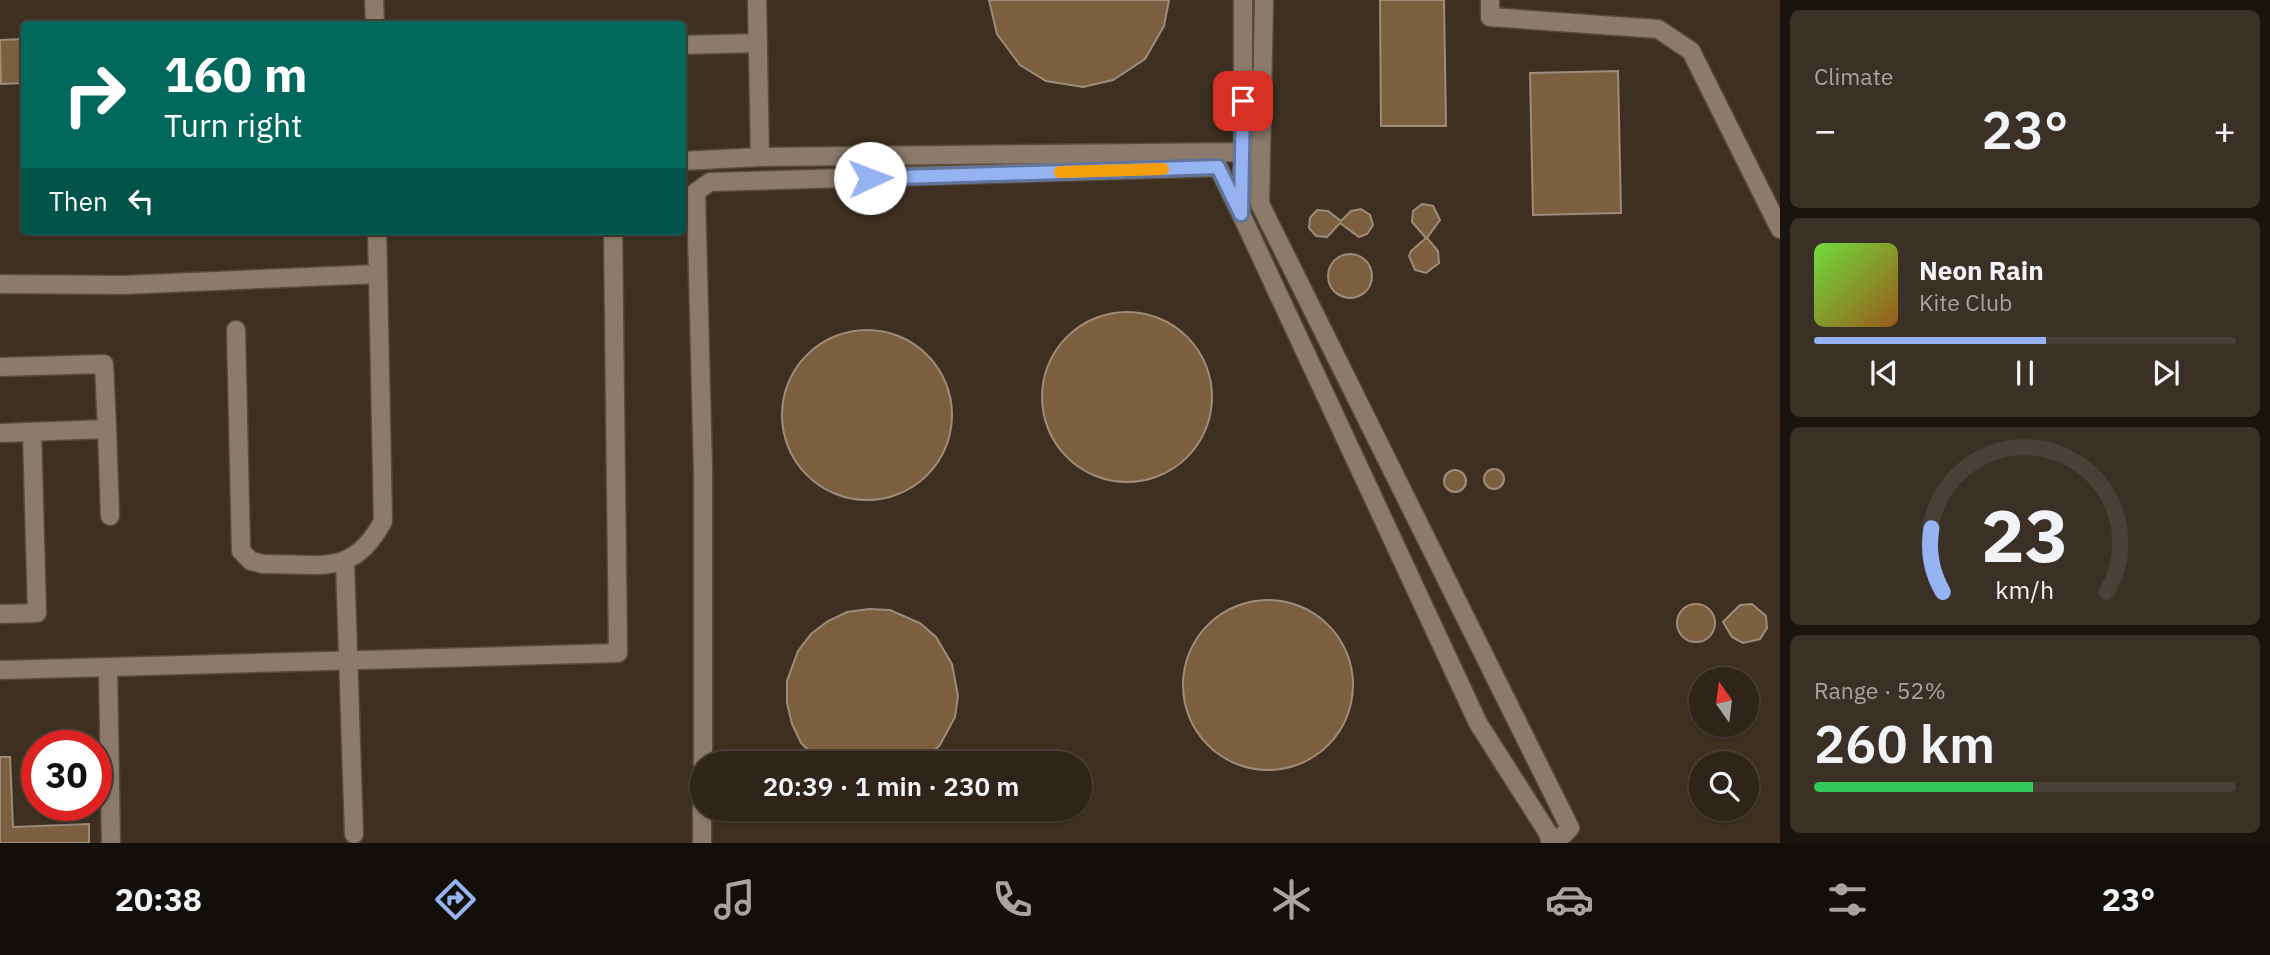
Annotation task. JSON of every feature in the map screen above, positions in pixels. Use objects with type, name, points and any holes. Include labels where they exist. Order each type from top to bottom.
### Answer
[{"type":"street","points":[[374,0],[375,21]]},
{"type":"street","points":[[757,0],[760,157]]},
{"type":"street","points":[[1241,214],[1243,0]]},
{"type":"street","points":[[702,751],[703,471],[696,192],[700,186],[710,182],[1218,167],[1478,723],[1553,843],[1570,828],[1260,204],[1264,0]]},
{"type":"street","points":[[1490,0],[1490,17],[1658,29],[1691,51],[1780,229]]},
{"type":"street","points":[[686,45],[758,43]]},
{"type":"street","points":[[686,161],[760,157],[1243,152]]},
{"type":"street","points":[[236,330],[241,551],[251,561],[263,564],[345,563],[360,555],[383,521],[377,235]]},
{"type":"street","points":[[0,670],[618,653],[613,235]]},
{"type":"street","points":[[0,284],[123,285],[378,274]]},
{"type":"street","points":[[0,367],[104,364],[110,516]]},
{"type":"street","points":[[0,433],[107,429]]},
{"type":"street","points":[[0,614],[37,613],[32,432]]},
{"type":"street","points":[[345,563],[354,834]]},
{"type":"street","points":[[108,667],[111,843]]},
{"type":"street","points":[[702,821],[702,843]]},
{"type":"building","points":[[989,0],[1169,0],[1164,26],[1145,59],[1113,80],[1083,87],[1046,81],[1020,65],[997,34]]},
{"type":"building","points":[[1380,0],[1444,0],[1446,126],[1381,126]]},
{"type":"building","points":[[21,39],[21,83],[1,84],[0,40]]},
{"type":"building","points":[[1618,71],[1621,213],[1533,215],[1530,73]]},
{"type":"building","points":[[1422,204],[1433,206],[1440,220],[1427,238],[1438,251],[1439,263],[1426,273],[1415,270],[1409,256],[1426,238],[1412,222],[1413,211]]},
{"type":"building","points":[[1361,209],[1370,215],[1373,225],[1367,234],[1359,237],[1340,223],[1327,237],[1316,236],[1309,228],[1310,218],[1317,210],[1328,211],[1341,221],[1351,211]]},
{"type":"building","points":[[1350,254],[1365,261],[1372,276],[1365,291],[1350,298],[1335,291],[1328,276],[1335,261]]},
{"type":"building","points":[[1127,312],[1160,318],[1187,337],[1206,364],[1212,397],[1206,430],[1187,457],[1160,476],[1127,482],[1094,476],[1067,457],[1048,430],[1042,397],[1048,364],[1067,337],[1094,318]]},
{"type":"building","points":[[867,330],[900,336],[927,355],[946,382],[952,415],[946,448],[927,475],[900,494],[867,500],[834,494],[807,475],[788,448],[782,415],[788,382],[807,355],[834,336]]},
{"type":"building","points":[[1494,469],[1501,472],[1504,479],[1501,486],[1494,489],[1487,486],[1484,479],[1487,472]]},
{"type":"building","points":[[1455,470],[1463,473],[1466,481],[1463,489],[1455,492],[1447,489],[1444,481],[1447,473]]},
{"type":"building","points":[[1268,600],[1301,606],[1328,625],[1347,652],[1353,685],[1347,718],[1328,745],[1301,764],[1268,770],[1235,764],[1208,745],[1189,718],[1183,685],[1189,652],[1208,625],[1235,606]]},
{"type":"building","points":[[1696,604],[1710,609],[1715,623],[1710,637],[1696,642],[1682,637],[1677,623],[1682,609]]},
{"type":"building","points":[[1752,604],[1766,616],[1767,628],[1760,639],[1743,643],[1732,637],[1723,622],[1740,605]]},
{"type":"building","points":[[890,610],[920,623],[936,637],[952,664],[958,696],[955,717],[934,751],[809,751],[801,743],[792,724],[787,703],[787,681],[798,651],[811,634],[828,621],[847,612]]},
{"type":"building","points":[[0,757],[10,757],[13,827],[89,824],[89,843],[0,843]]},
{"type":"slow traffic","points":[[1060,172],[1163,169]]},
{"type":"route","points":[[870,178],[1218,167],[1241,214],[1243,101]]}]
